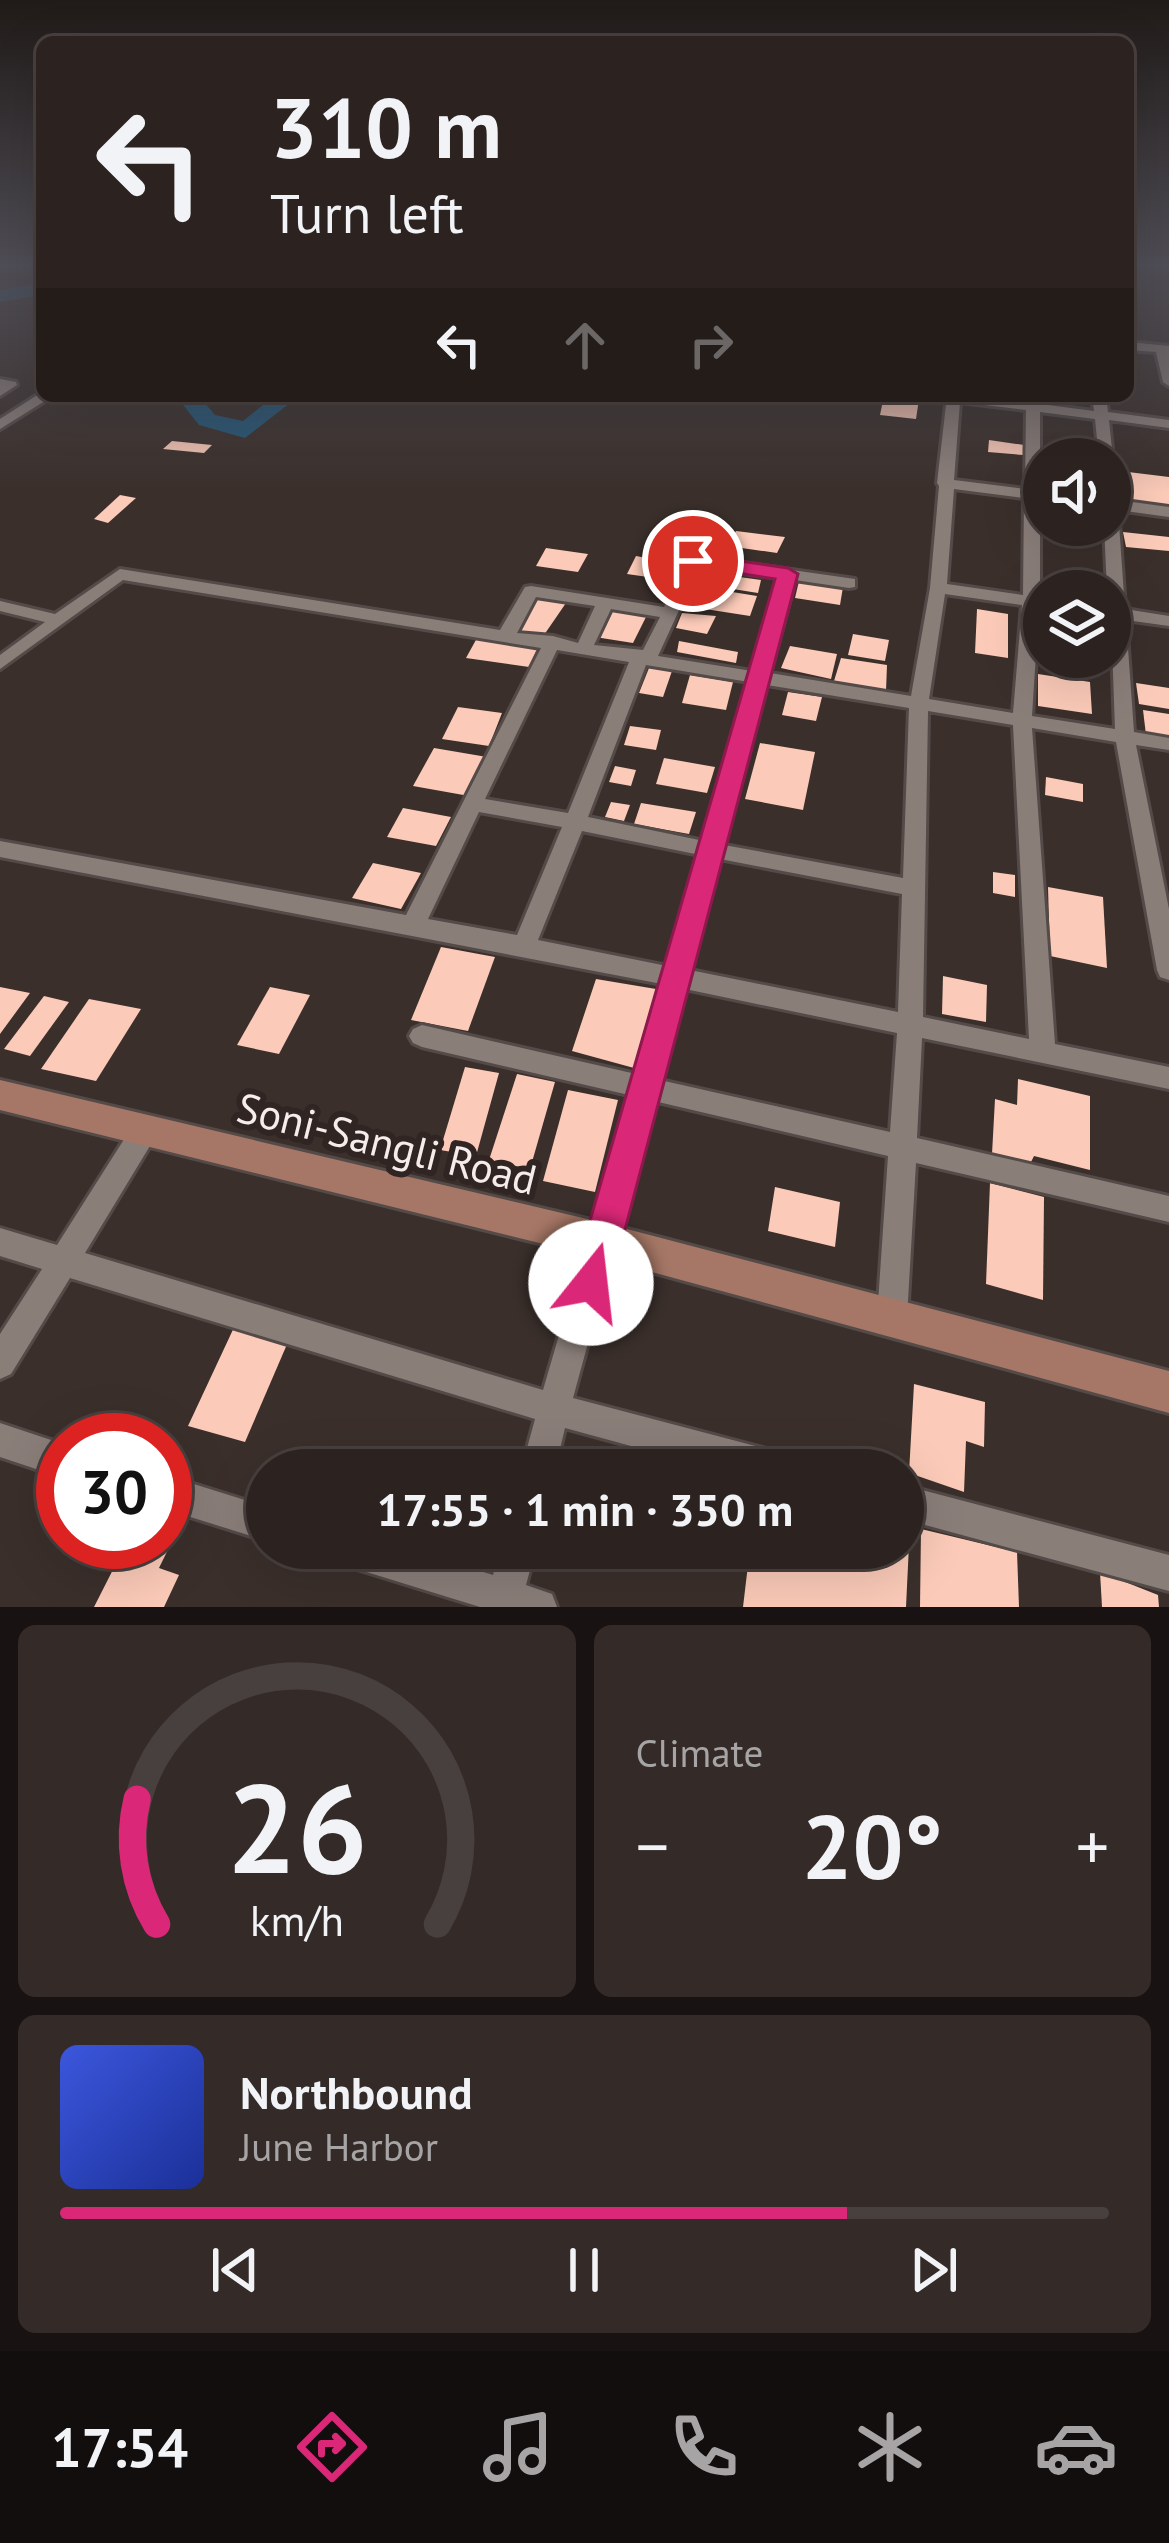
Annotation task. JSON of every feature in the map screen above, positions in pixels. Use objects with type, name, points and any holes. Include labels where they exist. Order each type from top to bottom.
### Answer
[{"type":"main road","name":"Soni-Sangli Road","points":[[0,1095],[604,1241],[1169,1392]]},
{"type":"street","points":[[1134,347],[1165,350],[1169,382]]},
{"type":"street","points":[[0,424],[36,401]]},
{"type":"street","points":[[892,1318],[910,1026],[919,703],[938,588],[953,402]]},
{"type":"street","points":[[1035,438],[1033,402],[1169,424]]},
{"type":"street","points":[[1100,402],[1104,438]]},
{"type":"street","points":[[944,483],[1023,493]]},
{"type":"street","points":[[1131,507],[1169,512]]},
{"type":"street","points":[[524,946],[645,656],[693,561],[849,584]]},
{"type":"street","points":[[0,664],[120,574],[1169,744]]},
{"type":"street","points":[[544,1449],[788,574]]},
{"type":"street","points":[[938,588],[1023,600]]},
{"type":"street","points":[[507,634],[531,591],[670,613]]},
{"type":"street","points":[[584,646],[605,603]]},
{"type":"street","points":[[0,606],[58,620]]},
{"type":"street","points":[[1131,615],[1169,621]]},
{"type":"street","points":[[412,925],[553,641]]},
{"type":"street","points":[[1027,678],[1022,720],[1043,1052]]},
{"type":"street","points":[[1119,678],[1125,737],[1169,970]]},
{"type":"street","points":[[472,805],[914,888]]},
{"type":"street","points":[[0,849],[524,946],[1169,1078]]},
{"type":"street","points":[[422,1036],[1169,1209]]},
{"type":"street","points":[[0,1363],[146,1131]]},
{"type":"street","points":[[0,1242],[554,1409],[704,1449]]},
{"type":"street","points":[[0,1440],[36,1452]]},
{"type":"street","points":[[192,1500],[246,1517]]},
{"type":"street","points":[[924,1508],[1169,1573]]},
{"type":"street","points":[[410,1569],[516,1604],[517,1569]]},
{"type":"building","points":[[883,402],[919,402],[916,419],[880,415]]},
{"type":"building","points":[[989,440],[1023,445],[1023,455],[988,452]]},
{"type":"building","points":[[172,441],[212,445],[204,453],[163,449]]},
{"type":"building","points":[[1131,472],[1169,477],[1169,505],[1131,500]]},
{"type":"building","points":[[120,495],[136,498],[108,523],[94,519]]},
{"type":"building","points":[[736,531],[785,537],[777,553],[728,546]]},
{"type":"building","points":[[1131,533],[1169,537],[1169,551],[1126,547],[1131,546]]},
{"type":"building","points":[[546,548],[588,554],[578,572],[536,566]]},
{"type":"building","points":[[636,556],[663,561],[655,578],[627,574]]},
{"type":"building","points":[[718,574],[761,580],[758,593],[714,586]]},
{"type":"building","points":[[799,581],[843,587],[840,605],[795,598]]},
{"type":"building","points":[[687,587],[707,590],[699,610],[678,607]]},
{"type":"building","points":[[726,591],[757,596],[750,616],[705,609],[709,598],[723,600]]},
{"type":"building","points":[[534,597],[566,603],[544,635],[516,632]]},
{"type":"building","points":[[977,609],[1008,614],[1008,658],[975,653]]},
{"type":"building","points":[[610,610],[647,615],[633,643],[595,637]]},
{"type":"building","points":[[682,613],[716,616],[707,634],[676,628]]},
{"type":"building","points":[[853,634],[889,640],[885,661],[848,655]]},
{"type":"building","points":[[477,638],[538,647],[529,667],[466,658]]},
{"type":"building","points":[[679,641],[738,652],[736,663],[677,652]]},
{"type":"building","points":[[790,646],[837,654],[831,679],[781,668]]},
{"type":"building","points":[[841,658],[887,665],[886,691],[834,681]]},
{"type":"building","points":[[649,668],[672,671],[663,697],[639,693]]},
{"type":"building","points":[[690,675],[733,682],[726,710],[682,703]]},
{"type":"building","points":[[1038,678],[1090,682],[1092,714],[1038,706]]},
{"type":"building","points":[[1136,683],[1169,688],[1169,709],[1139,704]]},
{"type":"building","points":[[788,692],[822,697],[816,721],[782,715]]},
{"type":"building","points":[[458,707],[502,713],[489,746],[442,739]]},
{"type":"building","points":[[1143,710],[1169,714],[1169,738],[1146,735]]},
{"type":"building","points":[[630,726],[661,730],[656,750],[624,745]]},
{"type":"building","points":[[760,743],[815,752],[803,810],[745,799]]},
{"type":"building","points":[[434,748],[487,757],[469,796],[413,786]]},
{"type":"building","points":[[664,758],[715,767],[707,793],[656,784]]},
{"type":"building","points":[[615,766],[636,770],[631,786],[609,782]]},
{"type":"building","points":[[1046,777],[1083,784],[1083,802],[1045,795]]},
{"type":"building","points":[[611,802],[630,805],[624,821],[605,817]]},
{"type":"building","points":[[641,803],[696,812],[689,834],[634,824]]},
{"type":"building","points":[[403,808],[451,817],[436,846],[387,837]]},
{"type":"building","points":[[373,863],[421,873],[401,909],[352,898]]},
{"type":"building","points":[[993,872],[1015,875],[1015,897],[993,893]]},
{"type":"building","points":[[1048,887],[1103,897],[1107,968],[1050,956]]},
{"type":"building","points":[[441,947],[495,957],[468,1031],[411,1020]]},
{"type":"building","points":[[943,976],[987,985],[986,1022],[942,1014]]},
{"type":"building","points":[[596,979],[656,989],[634,1068],[572,1051]]},
{"type":"building","points":[[0,987],[30,993],[0,1034]]},
{"type":"building","points":[[270,987],[310,995],[279,1054],[237,1045]]},
{"type":"building","points":[[44,996],[69,1002],[30,1056],[4,1049]]},
{"type":"building","points":[[89,999],[141,1009],[96,1081],[41,1069]]},
{"type":"building","points":[[465,1067],[499,1073],[476,1156],[440,1150]]},
{"type":"building","points":[[517,1074],[555,1082],[530,1169],[489,1160]]},
{"type":"building","points":[[1018,1079],[1090,1096],[1090,1170],[1034,1156],[1030,1164],[992,1154],[995,1099],[1017,1105]]},
{"type":"building","points":[[568,1090],[618,1100],[595,1192],[543,1181]]},
{"type":"building","points":[[990,1183],[1044,1197],[1043,1300],[986,1284]]},
{"type":"building","points":[[775,1187],[840,1202],[835,1247],[768,1231]]},
{"type":"building","points":[[237,1321],[291,1335],[245,1442],[192,1427],[192,1417]]},
{"type":"building","points":[[914,1384],[985,1402],[984,1447],[966,1441],[964,1492],[924,1478],[924,1449],[910,1449]]},
{"type":"building","points":[[924,1530],[1017,1552],[1019,1607],[920,1607]]},
{"type":"building","points":[[113,1569],[162,1569],[179,1575],[164,1607],[94,1607]]},
{"type":"building","points":[[748,1569],[908,1569],[906,1607],[743,1607]]},
{"type":"building","points":[[1100,1572],[1158,1595],[1159,1607],[1102,1607]]},
{"type":"waterway","points":[[192,402],[207,420],[245,431],[281,402]]},
{"type":"route","points":[[591,1283],[788,574],[693,561]]}]
